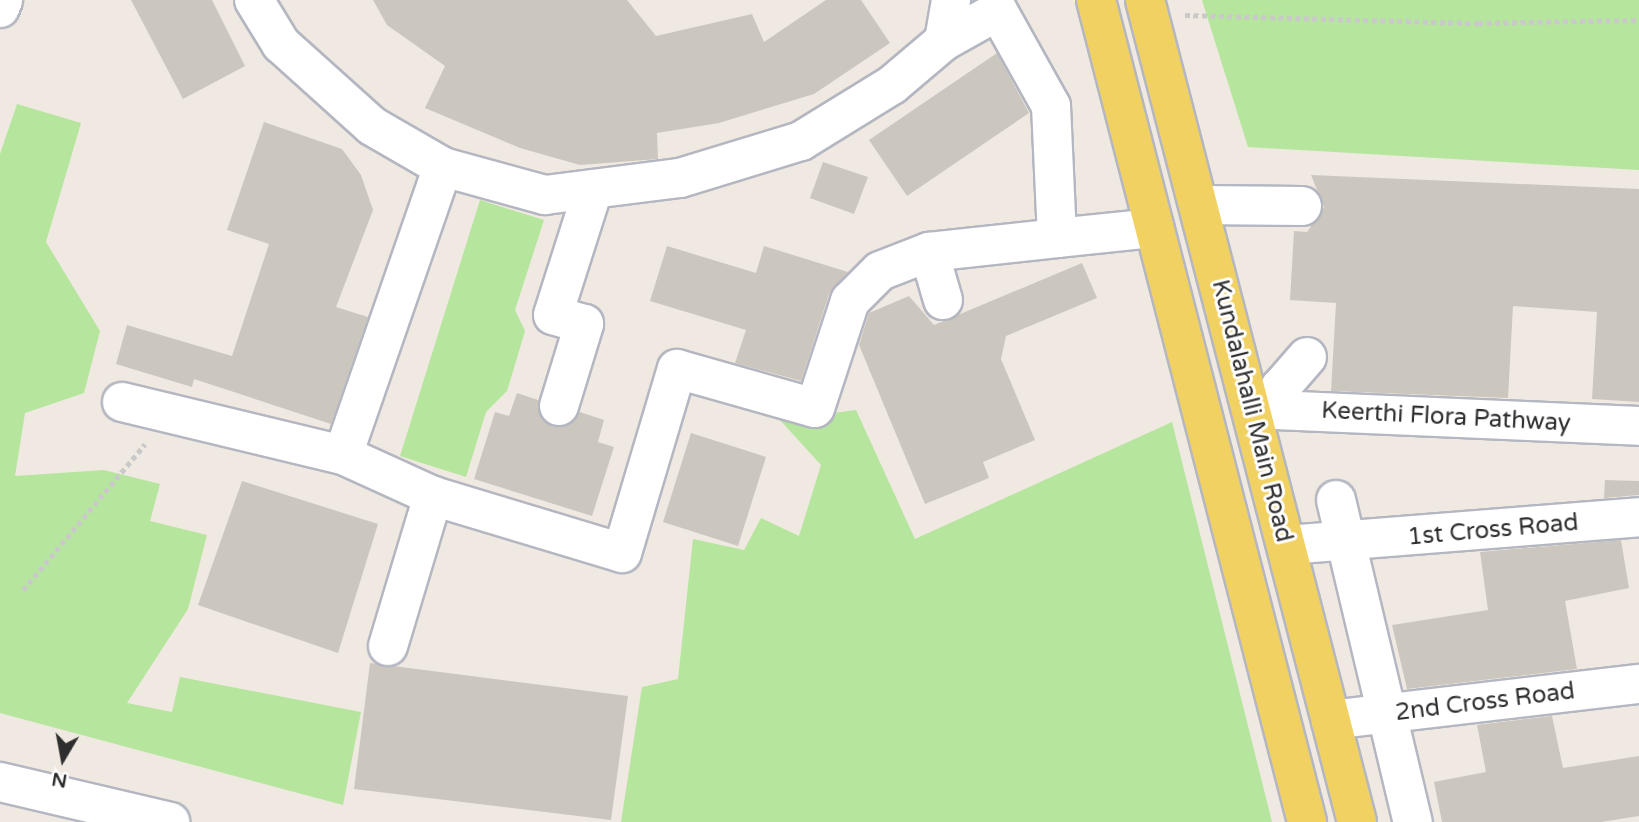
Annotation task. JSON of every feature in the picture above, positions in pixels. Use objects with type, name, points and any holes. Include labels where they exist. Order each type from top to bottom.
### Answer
[{"type":"main road","name":"Kundalahalli Main Road","points":[[1096,0],[1307,822]]},
{"type":"main road","name":"Kundalahalli Main Road","points":[[1147,7],[1199,205],[1264,409],[1287,545],[1357,822]]},
{"type":"street","points":[[0,8],[3,0]]},
{"type":"street","points":[[254,0],[281,44],[372,126],[443,167],[545,194],[592,193],[680,178],[801,141],[892,85],[944,41],[998,11],[1051,106],[1057,239]]},
{"type":"street","points":[[944,41],[951,0]]},
{"type":"street","points":[[342,455],[443,167]]},
{"type":"street","points":[[559,406],[584,324],[552,315],[592,193]]},
{"type":"street","points":[[1199,205],[1302,206]]},
{"type":"street","points":[[122,402],[169,416],[342,455],[433,496],[622,553],[677,369],[815,408],[850,301],[880,271],[929,252],[1154,229]]},
{"type":"street","points":[[929,252],[943,300]]},
{"type":"street","points":[[1264,409],[1307,357]]},
{"type":"street","name":"Keerthi Flora Pathway","points":[[1264,409],[1639,426]]},
{"type":"street","points":[[388,646],[433,496]]},
{"type":"street","points":[[1336,500],[1413,822]]},
{"type":"street","name":"1st Cross Road","points":[[1287,545],[1639,517]]},
{"type":"street","name":"2nd Cross Road","points":[[1331,720],[1639,684]]},
{"type":"street","points":[[0,782],[170,822]]},
{"type":"path","points":[[1147,7],[1478,23],[1639,20]]},
{"type":"path","points":[[23,590],[169,416]]},
{"type":"green space","points":[[1202,0],[1639,0],[1639,170],[1248,147]]},
{"type":"green space","points":[[17,104],[81,123],[46,242],[100,331],[84,393],[25,413],[15,476],[104,470],[160,484],[150,521],[207,535],[188,609],[127,703],[172,712],[180,677],[361,712],[343,805],[0,713],[0,154]]},
{"type":"green space","points":[[480,200],[544,220],[515,310],[525,331],[507,391],[486,412],[466,477],[400,456]]},
{"type":"green space","points":[[856,410],[915,539],[1172,422],[1272,822],[621,822],[642,687],[678,679],[693,539],[744,550],[761,518],[799,536],[821,465],[780,420]]},
{"type":"building","points":[[131,0],[212,0],[245,66],[183,99]]},
{"type":"building","points":[[373,0],[627,0],[656,36],[752,14],[764,42],[826,0],[861,0],[890,43],[814,94],[719,123],[657,133],[658,159],[580,165],[520,148],[425,108],[445,66],[387,25]]},
{"type":"building","points":[[997,53],[1029,113],[907,196],[869,140]]},
{"type":"building","points":[[264,122],[342,149],[361,175],[373,210],[336,307],[368,317],[331,424],[194,379],[192,387],[116,364],[127,325],[232,356],[269,244],[227,230]]},
{"type":"building","points":[[823,162],[868,177],[854,214],[810,198]]},
{"type":"building","points":[[1311,175],[1639,189],[1639,402],[1592,399],[1597,312],[1513,306],[1508,398],[1331,391],[1336,303],[1290,300],[1294,231],[1307,232],[1324,207]]},
{"type":"building","points":[[667,246],[756,273],[764,246],[848,272],[829,294],[801,381],[735,363],[746,330],[650,301]]},
{"type":"building","points":[[1082,263],[1097,298],[1006,336],[1001,359],[1035,440],[983,462],[989,478],[925,504],[859,345],[869,313],[909,296],[934,325]]},
{"type":"building","points":[[517,393],[538,400],[543,420],[553,427],[573,422],[580,412],[604,420],[598,442],[614,447],[592,516],[474,479],[495,412],[509,416]]},
{"type":"building","points":[[691,433],[766,457],[738,546],[663,522]]},
{"type":"building","points":[[1605,480],[1639,481],[1639,495],[1604,498]]},
{"type":"building","points":[[242,481],[378,524],[338,653],[198,605]]},
{"type":"building","points":[[1621,540],[1629,588],[1565,601],[1577,669],[1407,689],[1392,625],[1488,610],[1480,552]]},
{"type":"building","points":[[370,663],[628,696],[611,820],[354,789]]},
{"type":"building","points":[[1552,716],[1563,768],[1639,756],[1639,816],[1601,822],[1442,822],[1434,782],[1486,772],[1477,725]]}]
